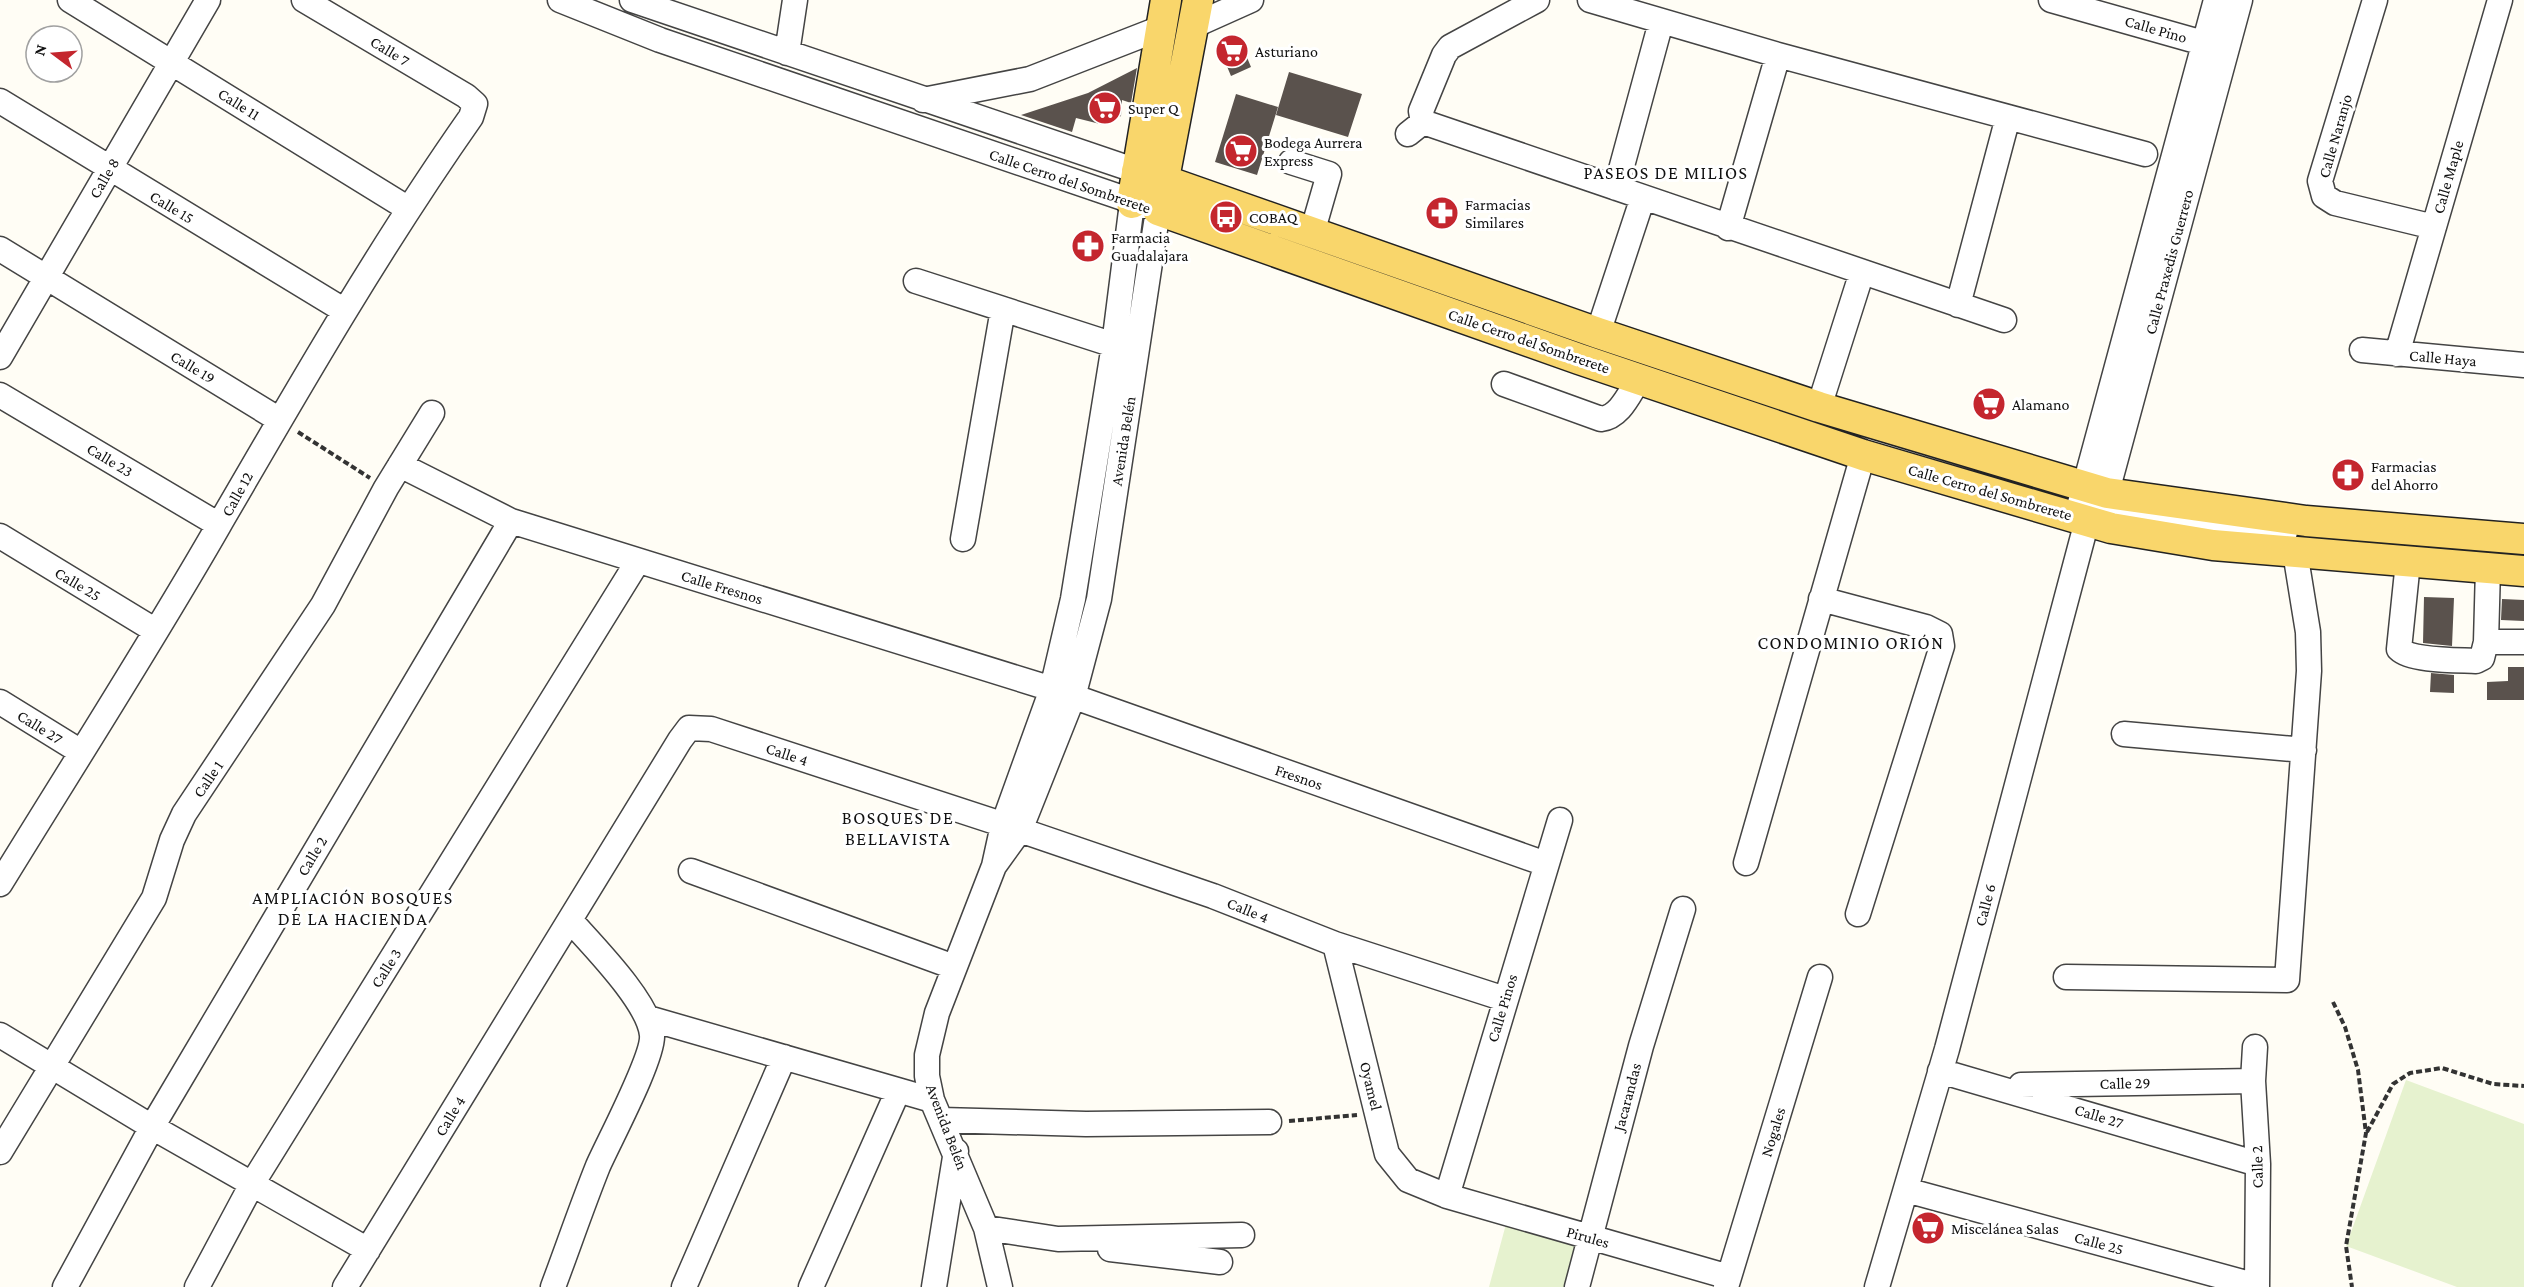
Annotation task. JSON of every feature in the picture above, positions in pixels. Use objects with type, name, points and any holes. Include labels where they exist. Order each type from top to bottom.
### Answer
[{"type":"main road","name":"Avenida Belén","points":[[1152,190],[1192,9]]},
{"type":"main road","name":"Avenida Belén","points":[[1152,190],[1163,14]]},
{"type":"main road","name":"Calle Cerro del Sombrerete","points":[[1152,190],[1312,233],[1819,407],[2091,507],[2212,544],[2524,571]]},
{"type":"main road","name":"Calle Cerro del Sombrerete","points":[[1152,190],[1639,379],[1863,455],[2091,507],[2306,521],[2524,539]]},
{"type":"street","name":"Calle 11","points":[[70,0],[407,208]]},
{"type":"street","name":"Calle 8","points":[[0,357],[208,0]]},
{"type":"street","name":"Calle 7","points":[[304,0],[466,96],[475,105]]},
{"type":"street","name":"Calle Cerro del Sombrerete","points":[[560,0],[660,40],[1152,190]]},
{"type":"street","name":"Calle Cerro del Sombrerete","points":[[632,0],[674,7],[787,53],[922,100],[1152,190]]},
{"type":"street","points":[[787,53],[795,0]]},
{"type":"street","points":[[1176,0],[1152,190],[1865,447],[1989,483],[2003,482],[2037,491],[2139,523],[2203,532],[2524,560]]},
{"type":"street","points":[[1192,9],[1251,0]]},
{"type":"street","points":[[1537,0],[1450,47],[1444,55],[1416,128],[1616,188],[2004,320]]},
{"type":"street","points":[[1590,0],[1778,55],[2145,154]]},
{"type":"street","name":"Calle Pino","points":[[2051,0],[2084,4],[2215,47]]},
{"type":"street","name":"Calle Praxedis Guerrero","points":[[2215,47],[2216,0]]},
{"type":"street","name":"Calle Praxedis Guerrero","points":[[2091,507],[2215,47],[2240,0]]},
{"type":"street","name":"Calle Naranjo","points":[[2375,0],[2320,181],[2324,196],[2335,203],[2434,227]]},
{"type":"street","name":"Calle Maple","points":[[2397,354],[2499,0]]},
{"type":"street","points":[[922,100],[1030,79],[1163,14]]},
{"type":"street","points":[[1616,188],[1661,22]]},
{"type":"street","points":[[1728,228],[1778,55]]},
{"type":"street","name":"Calle 15","points":[[0,101],[108,169],[345,311]]},
{"type":"street","name":"Calle 12","points":[[0,884],[156,631],[278,419],[407,208],[471,117],[475,105]]},
{"type":"street","points":[[1958,305],[2008,117]]},
{"type":"street","points":[[1291,162],[1329,174],[1312,233]]},
{"type":"street","name":"Avenida Belén","points":[[1062,693],[1073,599],[1114,345],[1152,190]]},
{"type":"street","name":"Avenida Belén","points":[[1000,1287],[986,1228],[956,1151],[937,1110],[927,1076],[927,1055],[937,1013],[954,967],[1012,827],[1099,599],[1152,190]]},
{"type":"street","points":[[1598,333],[1643,197]]},
{"type":"street","name":"Calle 19","points":[[0,249],[278,419]]},
{"type":"street","points":[[1819,407],[1862,272]]},
{"type":"street","points":[[916,281],[1114,345]]},
{"type":"street","points":[[963,539],[1003,309]]},
{"type":"street","name":"Calle Haya","points":[[2362,350],[2524,365]]},
{"type":"street","points":[[1504,384],[1601,419],[1609,418],[1618,411],[1639,379]]},
{"type":"street","name":"Calle 23","points":[[0,394],[219,525]]},
{"type":"street","name":"Calle 1","points":[[0,1152],[154,898],[172,840],[184,814],[323,605],[386,488],[432,413]]},
{"type":"street","points":[[1746,863],[1863,455]]},
{"type":"street","name":"Calle Fresnos","points":[[400,465],[511,521],[1062,693]]},
{"type":"street","points":[[2091,507],[2227,526],[2524,552]]},
{"type":"street","name":"Calle 6","points":[[1877,1287],[1940,1071],[2091,507]]},
{"type":"street","name":"Calle 2","points":[[65,1287],[152,1127],[511,521]]},
{"type":"street","name":"Calle 25","points":[[0,536],[156,631]]},
{"type":"street","points":[[2066,977],[2287,980],[2309,671],[2308,632],[2295,552]]},
{"type":"street","name":"Calle 3","points":[[197,1287],[252,1184],[638,561]]},
{"type":"street","points":[[2408,561],[2399,650],[2405,655],[2476,661],[2482,658],[2486,642],[2488,568]]},
{"type":"street","points":[[1821,599],[1926,627],[1940,633],[1942,646],[1858,914]]},
{"type":"street","points":[[2486,642],[2524,642]]},
{"type":"street","name":"Fresnos","points":[[1062,693],[1546,864]]},
{"type":"street","name":"Calle 27","points":[[0,702],[81,752]]},
{"type":"street","name":"Calle 4","points":[[345,1287],[689,728],[711,729],[1012,827],[1213,896],[1335,944],[1505,999]]},
{"type":"street","points":[[2124,734],[2304,750]]},
{"type":"street","name":"Calle Pinos","points":[[1447,1196],[1560,820]]},
{"type":"street","points":[[691,871],[954,967]]},
{"type":"street","name":"Jacarandas","points":[[1576,1287],[1641,1046],[1683,909]]},
{"type":"street","points":[[553,1287],[598,1167],[647,1057],[652,1036],[648,1018],[618,975],[570,920]]},
{"type":"street","name":"Oyamel","points":[[1335,944],[1387,1154],[1394,1167],[1408,1180],[1447,1196]]},
{"type":"street","name":"Nogales","points":[[1728,1282],[1820,977]]},
{"type":"street","points":[[648,1018],[898,1091],[937,1110],[1086,1124],[1269,1122]]},
{"type":"street","points":[[0,1035],[152,1127],[368,1250]]},
{"type":"street","name":"Calle 2","points":[[2255,1047],[2253,1081],[2258,1164],[2257,1286]]},
{"type":"street","points":[[684,1287],[784,1057]]},
{"type":"street","name":"Calle 27","points":[[1940,1071],[1998,1085],[2258,1164]]},
{"type":"street","name":"Calle 29","points":[[1998,1085],[2253,1081]]},
{"type":"street","points":[[811,1287],[898,1091]]},
{"type":"street","points":[[934,1287],[956,1151]]},
{"type":"street","name":"Calle 25","points":[[1906,1190],[2257,1286]]},
{"type":"street","name":"Pirules","points":[[1447,1196],[1589,1237],[1728,1282]]},
{"type":"street","points":[[986,1228],[1124,1252],[1220,1262]]},
{"type":"street","points":[[1058,1239],[1242,1235]]},
{"type":"path","points":[[278,419],[386,488]]},
{"type":"path","points":[[2333,1002],[2345,1027],[2358,1070],[2366,1133],[2346,1246],[2352,1287]]},
{"type":"path","points":[[2366,1133],[2393,1084],[2410,1073],[2442,1068],[2493,1084],[2524,1086]]},
{"type":"path","points":[[1269,1122],[1378,1113]]},
{"type":"green space","points":[[2406,1080],[2524,1124],[2524,1287],[2457,1287],[2346,1246]]},
{"type":"green space","points":[[1509,1213],[1589,1235],[1575,1287],[1489,1287]]},
{"type":"building","points":[[1238,36],[1251,67],[1231,76],[1218,45]]},
{"type":"building","points":[[1137,68],[1131,103],[1122,100],[1121,116],[1104,125],[1076,118],[1072,132],[1021,115],[1088,93]]},
{"type":"building","points":[[1289,72],[1362,94],[1348,137],[1276,115]]},
{"type":"building","points":[[1236,94],[1278,107],[1257,175],[1215,162]]},
{"type":"building","points":[[2424,597],[2454,598],[2452,646],[2423,643]]},
{"type":"building","points":[[2502,599],[2524,600],[2524,621],[2501,620]]},
{"type":"building","points":[[2508,667],[2524,667],[2524,700],[2487,700],[2487,682],[2508,681]]},
{"type":"building","points":[[2431,673],[2454,675],[2454,693],[2430,692]]},
{"type":"place","name":"Asturiano","points":[[1232,51]]},
{"type":"place","name":"Super Q","points":[[1105,108]]},
{"type":"place","name":"Bodega Aurrera Express","points":[[1241,151]]},
{"type":"place","name":"Farmacias Similares","points":[[1442,213]]},
{"type":"place","name":"COBAQ","points":[[1226,217]]},
{"type":"place","name":"Farmacia Guadalajara","points":[[1088,246]]},
{"type":"place","name":"Alamano","points":[[1989,404]]},
{"type":"place","name":"Farmacias del Ahorro","points":[[2348,475]]},
{"type":"place","name":"Miscelánea Salas","points":[[1928,1228]]},
{"type":"district","name":"PASEOS DE MILIOS","points":[[1666,173]]},
{"type":"district","name":"CONDOMINIO ORIÓN","points":[[1851,643]]},
{"type":"district","name":"BOSQUES DE BELLAVISTA","points":[[898,828]]},
{"type":"district","name":"AMPLIACIÓN BOSQUES DE LA HACIENDA","points":[[353,908]]}]
